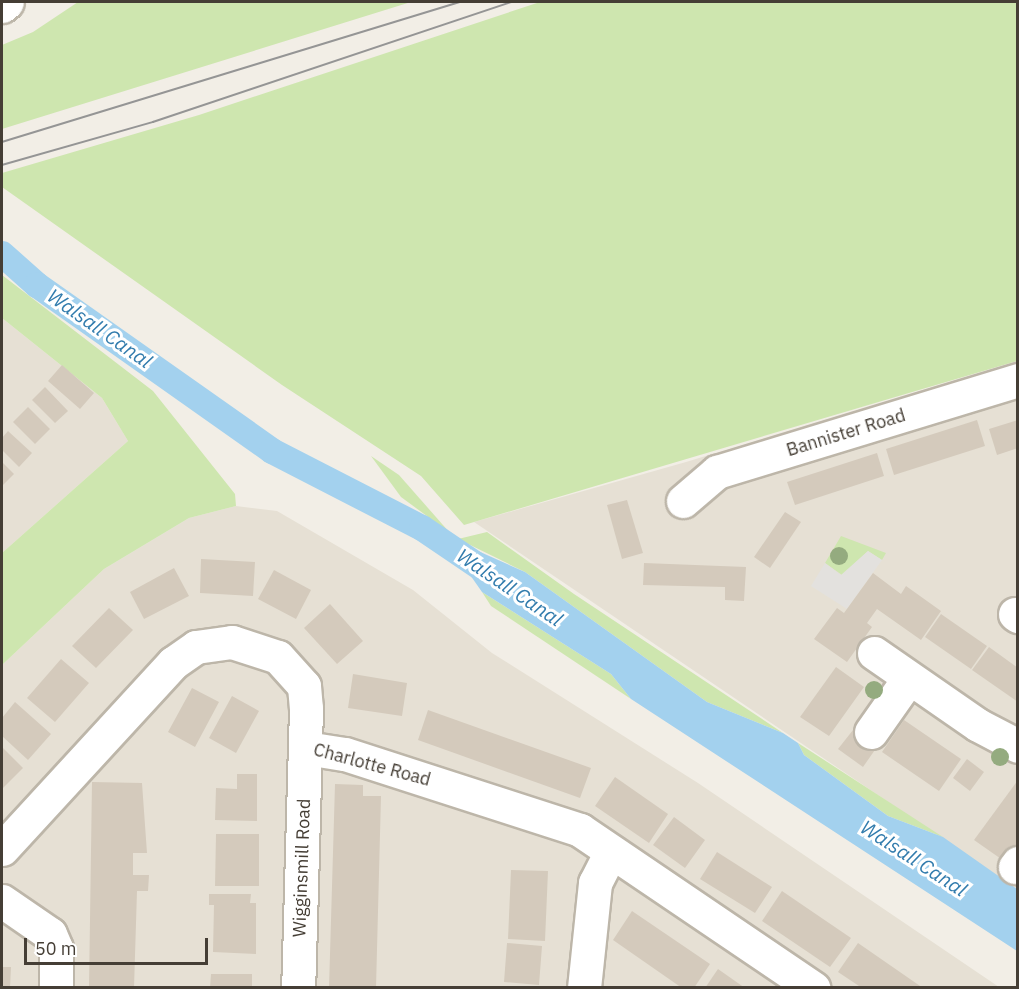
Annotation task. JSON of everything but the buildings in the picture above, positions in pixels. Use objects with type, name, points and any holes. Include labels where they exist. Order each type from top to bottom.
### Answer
[{"type":"street","points":[[2,6],[7,2]]},
{"type":"street","name":"Bannister Road","points":[[683,501],[717,472],[1017,380]]},
{"type":"street","name":"Charlotte Road","points":[[2,849],[173,663],[196,647],[232,642],[278,657],[294,670],[304,686],[306,747],[345,754],[569,826],[813,987]]},
{"type":"street","points":[[874,653],[909,678],[1017,746]]},
{"type":"street","points":[[871,732],[909,678]]},
{"type":"street","name":"Wigginsmill Road","points":[[298,987],[306,747]]},
{"type":"street","points":[[584,987],[596,883],[611,852]]},
{"type":"street","points":[[2,901],[50,934],[56,948],[56,987]]},
{"type":"shaded area","points":[[2,318],[102,398],[128,441],[2,553]]},
{"type":"shaded area","points":[[1017,361],[1017,889],[474,522],[686,462]]},
{"type":"shaded area","points":[[236,506],[277,511],[413,590],[492,653],[698,783],[999,987],[2,988],[2,665],[104,569],[189,518]]},
{"type":"shaded area","points":[[868,551],[882,560],[847,609],[811,586],[825,563],[841,575]]},
{"type":"green space","points":[[78,2],[411,2],[2,129],[2,45],[33,32]]},
{"type":"green space","points":[[540,2],[1017,2],[1017,361],[464,525],[421,476],[282,385],[2,187],[2,173],[199,115]]},
{"type":"green space","points":[[2,275],[153,391],[235,494],[236,506],[189,518],[104,569],[2,665],[2,553],[128,441],[102,398],[2,318]]},
{"type":"green space","points":[[371,456],[399,475],[450,533],[401,497]]},
{"type":"green space","points":[[487,532],[574,594],[783,733],[707,702],[525,572],[458,539]]},
{"type":"green space","points":[[841,536],[886,553],[882,560],[868,551],[842,575],[825,563]]},
{"type":"green space","points":[[482,592],[611,674],[631,699],[491,606]]},
{"type":"green space","points":[[798,743],[943,837],[888,816],[804,755]]},
{"type":"water","points":[[469,547],[525,572],[707,702],[783,733],[798,743],[804,755],[888,816],[943,837],[1017,889],[1017,951],[631,699],[611,674],[482,592],[461,562]]},
{"type":"waterway","name":"Walsall Canal","points":[[2,254],[37,285],[272,451],[422,528],[493,576]]},
{"type":"tram line","points":[[2,142],[461,2]]},
{"type":"tram line","points":[[2,165],[153,122],[512,2]]}]
